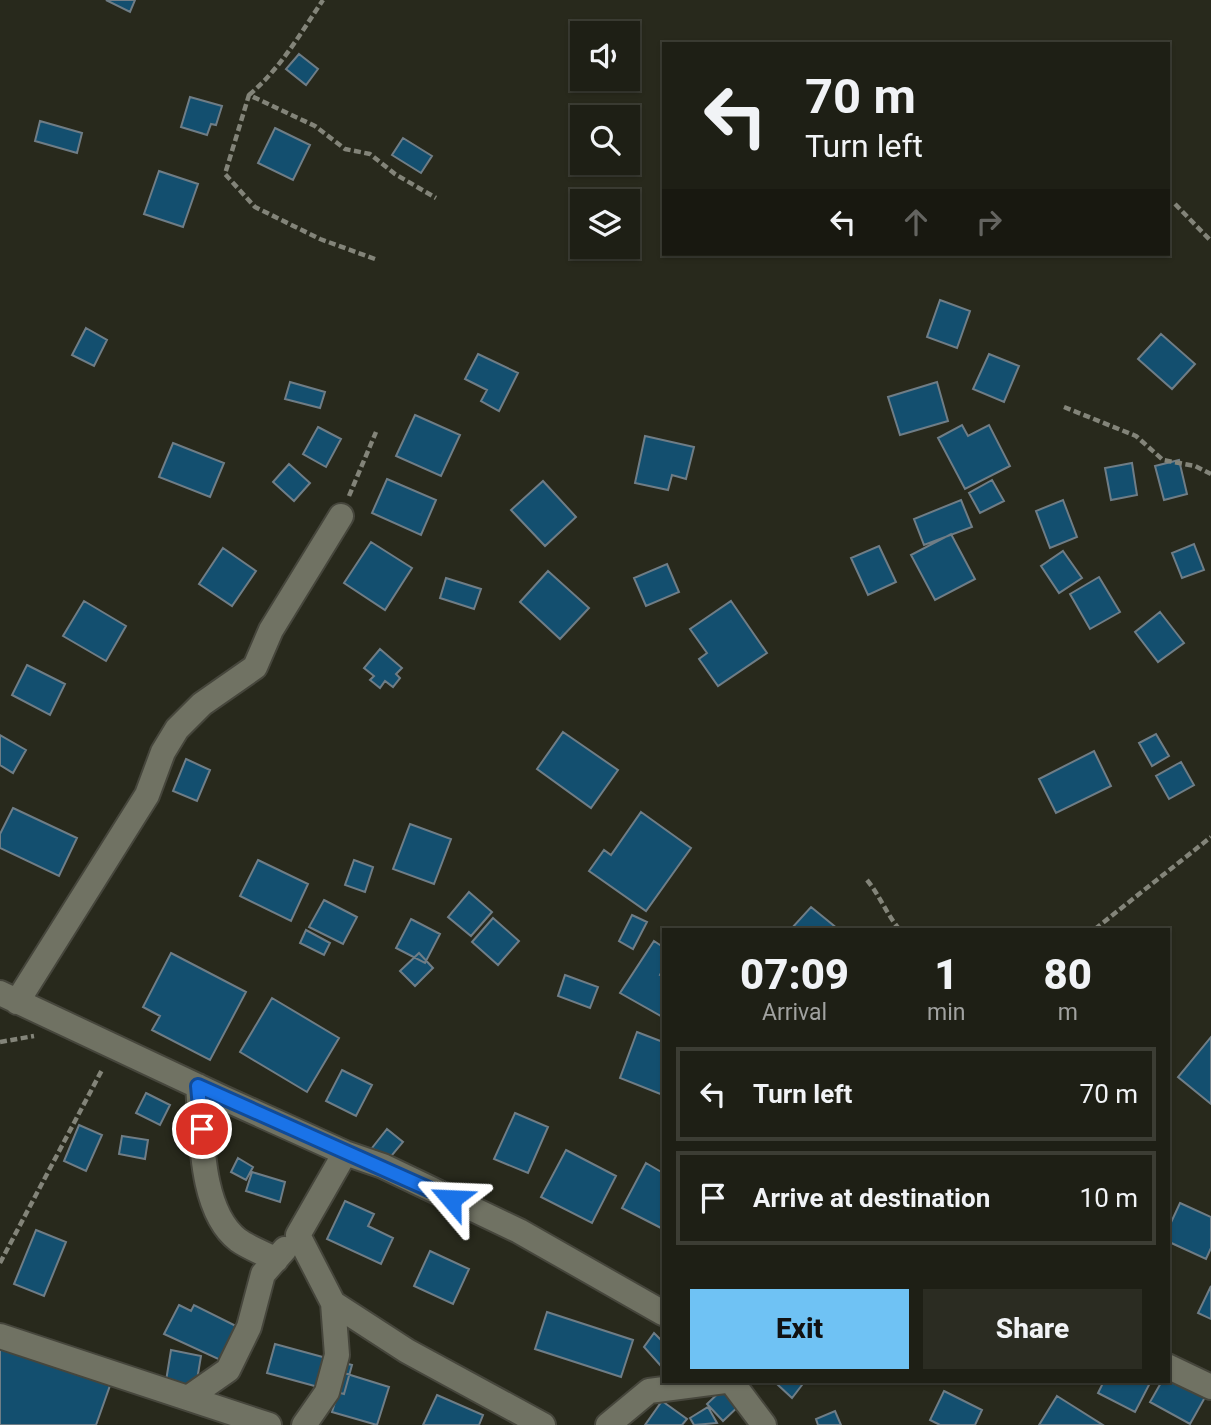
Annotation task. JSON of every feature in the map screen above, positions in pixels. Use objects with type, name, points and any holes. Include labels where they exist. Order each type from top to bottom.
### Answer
[{"type":"street","points":[[341,516],[271,630],[255,667],[201,704],[177,729],[163,752],[147,795],[9,998],[345,1153],[383,1166],[519,1231],[662,1312]]},
{"type":"street","points":[[198,1086],[206,1171],[214,1211],[237,1239],[276,1260]]},
{"type":"street","points":[[188,1398],[228,1370],[249,1327],[263,1274],[298,1235],[345,1153]]},
{"type":"street","points":[[298,1235],[333,1303],[337,1355],[327,1392],[304,1425]]},
{"type":"street","points":[[333,1303],[407,1351],[543,1425]]},
{"type":"street","points":[[0,1336],[269,1425]]},
{"type":"street","points":[[1170,1367],[1211,1387]]},
{"type":"street","points":[[608,1425],[649,1391],[710,1383]]},
{"type":"street","points":[[732,1383],[764,1425]]},
{"type":"path","points":[[323,0],[292,49],[265,81],[249,95],[225,174],[255,207],[320,239],[375,259]]},
{"type":"path","points":[[249,95],[315,126],[345,149],[370,154],[395,174],[436,198]]},
{"type":"path","points":[[1175,204],[1211,241]]},
{"type":"path","points":[[1065,407],[1136,436],[1163,460],[1195,466],[1211,474]]},
{"type":"path","points":[[341,516],[376,432]]},
{"type":"path","points":[[1096,928],[1211,837]]},
{"type":"path","points":[[867,880],[881,897],[883,909],[898,928]]},
{"type":"path","points":[[0,1263],[114,1048]]},
{"type":"building","points":[[106,0],[135,0],[130,12]]},
{"type":"building","points":[[299,54],[318,69],[306,85],[286,69]]},
{"type":"building","points":[[190,97],[222,106],[216,125],[211,124],[207,135],[181,127]]},
{"type":"building","points":[[40,121],[82,133],[77,153],[35,141]]},
{"type":"building","points":[[275,128],[310,145],[293,180],[258,163]]},
{"type":"building","points":[[403,138],[432,156],[421,173],[392,155]]},
{"type":"building","points":[[159,171],[198,184],[183,227],[144,214]]},
{"type":"building","points":[[940,300],[970,311],[957,348],[927,337]]},
{"type":"building","points":[[86,328],[107,340],[94,366],[72,355]]},
{"type":"building","points":[[1161,334],[1195,364],[1172,389],[1138,359]]},
{"type":"building","points":[[478,354],[518,373],[499,411],[481,401],[487,390],[465,379]]},
{"type":"building","points":[[989,354],[1019,366],[1004,402],[973,389]]},
{"type":"building","points":[[290,382],[325,392],[320,408],[285,399]]},
{"type":"building","points":[[937,382],[948,421],[900,435],[888,397]]},
{"type":"building","points":[[415,415],[460,435],[441,476],[396,456]]},
{"type":"building","points":[[962,425],[968,436],[989,425],[1010,466],[965,489],[938,438]]},
{"type":"building","points":[[318,427],[341,439],[326,467],[303,454]]},
{"type":"building","points":[[645,436],[694,447],[686,479],[672,475],[668,490],[635,483]]},
{"type":"building","points":[[173,443],[224,463],[210,497],[159,477]]},
{"type":"building","points":[[1179,460],[1187,494],[1164,500],[1155,466]]},
{"type":"building","points":[[1132,463],[1137,495],[1111,500],[1105,468]]},
{"type":"building","points":[[289,464],[310,483],[294,501],[273,482]]},
{"type":"building","points":[[387,479],[436,500],[421,535],[372,513]]},
{"type":"building","points":[[992,480],[1004,501],[980,513],[969,493]]},
{"type":"building","points":[[543,481],[576,517],[545,546],[511,510]]},
{"type":"building","points":[[961,500],[972,527],[924,545],[914,519]]},
{"type":"building","points":[[1063,500],[1077,537],[1050,548],[1036,511]]},
{"type":"building","points":[[951,534],[975,579],[935,600],[911,555]]},
{"type":"building","points":[[371,542],[412,568],[385,610],[344,583]]},
{"type":"building","points":[[1194,544],[1204,570],[1182,578],[1172,553]]},
{"type":"building","points":[[879,546],[896,582],[868,595],[851,558]]},
{"type":"building","points":[[223,548],[256,571],[232,606],[199,584]]},
{"type":"building","points":[[1063,551],[1082,578],[1059,593],[1041,566]]},
{"type":"building","points":[[667,564],[679,592],[646,606],[634,578]]},
{"type":"building","points":[[548,571],[589,608],[560,639],[520,602]]},
{"type":"building","points":[[1099,577],[1120,612],[1090,629],[1070,594]]},
{"type":"building","points":[[446,578],[481,589],[474,609],[440,598]]},
{"type":"building","points":[[84,601],[126,626],[106,661],[63,636]]},
{"type":"building","points":[[731,601],[767,653],[718,686],[699,659],[707,653],[690,629]]},
{"type":"building","points":[[1160,612],[1184,643],[1158,662],[1135,632]]},
{"type":"building","points":[[380,649],[402,668],[396,674],[400,678],[393,687],[385,681],[380,688],[370,680],[374,676],[364,668]]},
{"type":"building","points":[[27,665],[65,684],[50,715],[12,695]]},
{"type":"building","points":[[563,732],[618,770],[591,808],[537,769]]},
{"type":"building","points":[[1156,734],[1169,756],[1152,766],[1139,743]]},
{"type":"building","points":[[0,735],[26,750],[13,773],[0,765]]},
{"type":"building","points":[[1094,751],[1111,786],[1056,813],[1039,779]]},
{"type":"building","points":[[186,759],[210,770],[197,801],[173,791]]},
{"type":"building","points":[[1181,762],[1194,785],[1169,799],[1156,776]]},
{"type":"building","points":[[13,808],[77,838],[59,876],[0,848],[0,834]]},
{"type":"building","points":[[641,812],[691,848],[646,911],[589,871],[604,850],[611,855]]},
{"type":"building","points":[[410,824],[451,839],[434,884],[393,869]]},
{"type":"building","points":[[258,860],[308,884],[291,921],[240,896]]},
{"type":"building","points":[[354,860],[373,867],[365,892],[345,885]]},
{"type":"building","points":[[469,892],[492,912],[471,936],[448,917]]},
{"type":"building","points":[[324,900],[357,917],[343,944],[309,927]]},
{"type":"building","points":[[811,907],[837,928],[792,928]]},
{"type":"building","points":[[632,915],[647,922],[633,949],[619,941]]},
{"type":"building","points":[[493,918],[519,941],[498,965],[472,942]]},
{"type":"building","points":[[411,919],[440,934],[425,963],[396,948]]},
{"type":"building","points":[[306,930],[330,943],[324,955],[300,943]]},
{"type":"building","points":[[654,941],[662,946],[661,1016],[620,993]]},
{"type":"building","points":[[171,953],[246,992],[210,1060],[152,1030],[160,1016],[143,1007]]},
{"type":"building","points":[[419,953],[433,968],[415,986],[400,971]]},
{"type":"building","points":[[565,975],[598,987],[590,1008],[558,996]]},
{"type":"building","points":[[272,998],[339,1038],[307,1092],[240,1052]]},
{"type":"building","points":[[637,1032],[662,1042],[662,1095],[620,1078]]},
{"type":"building","points":[[1211,1037],[1211,1104],[1178,1077]]},
{"type":"building","points":[[342,1070],[372,1085],[356,1116],[326,1101]]},
{"type":"building","points":[[146,1093],[170,1105],[160,1125],[136,1113]]},
{"type":"building","points":[[515,1113],[548,1127],[528,1173],[494,1159]]},
{"type":"building","points":[[79,1125],[102,1135],[86,1171],[64,1161]]},
{"type":"building","points":[[387,1129],[403,1142],[388,1160],[372,1148]]},
{"type":"building","points":[[122,1136],[148,1140],[145,1159],[119,1154]]},
{"type":"building","points":[[566,1150],[616,1176],[592,1223],[541,1197]]},
{"type":"building","points":[[238,1158],[253,1167],[246,1180],[231,1172]]},
{"type":"building","points":[[646,1163],[662,1172],[662,1228],[622,1208]]},
{"type":"building","points":[[252,1172],[285,1182],[280,1202],[246,1191]]},
{"type":"building","points":[[345,1201],[374,1214],[368,1226],[393,1238],[381,1264],[327,1239]]},
{"type":"building","points":[[1180,1203],[1211,1217],[1211,1248],[1206,1259],[1170,1242],[1170,1225]]},
{"type":"building","points":[[36,1230],[66,1242],[44,1296],[14,1284]]},
{"type":"building","points":[[430,1251],[469,1269],[453,1304],[414,1286]]},
{"type":"building","points":[[1211,1286],[1211,1319],[1198,1313]]},
{"type":"building","points":[[179,1305],[191,1311],[194,1305],[244,1330],[227,1363],[164,1334]]},
{"type":"building","points":[[547,1312],[633,1340],[621,1377],[535,1349]]},
{"type":"building","points":[[654,1333],[662,1341],[661,1366],[644,1347]]},
{"type":"building","points":[[0,1337],[113,1377],[96,1425],[0,1425]]},
{"type":"building","points":[[275,1344],[352,1365],[344,1394],[267,1373]]},
{"type":"building","points":[[171,1350],[201,1356],[196,1386],[166,1381]]},
{"type":"building","points":[[344,1373],[389,1387],[377,1425],[332,1412]]},
{"type":"building","points":[[1170,1373],[1208,1392],[1190,1424],[1150,1402],[1161,1383],[1170,1383]]},
{"type":"building","points":[[800,1383],[802,1385],[792,1398],[777,1384]]},
{"type":"building","points":[[1103,1383],[1150,1383],[1135,1412],[1098,1393]]},
{"type":"building","points":[[727,1385],[743,1402],[723,1421],[707,1404]]},
{"type":"building","points":[[944,1391],[982,1410],[975,1425],[940,1425],[930,1420]]},
{"type":"building","points":[[437,1395],[483,1415],[479,1425],[423,1425]]},
{"type":"building","points":[[1057,1396],[1103,1425],[1039,1425]]},
{"type":"building","points":[[662,1401],[687,1419],[682,1425],[645,1425]]},
{"type":"building","points":[[708,1407],[717,1423],[694,1425],[690,1418]]},
{"type":"building","points":[[835,1411],[841,1425],[818,1425],[816,1419]]},
{"type":"route","points":[[202,1129],[198,1086],[345,1153],[383,1166],[451,1199]]}]
